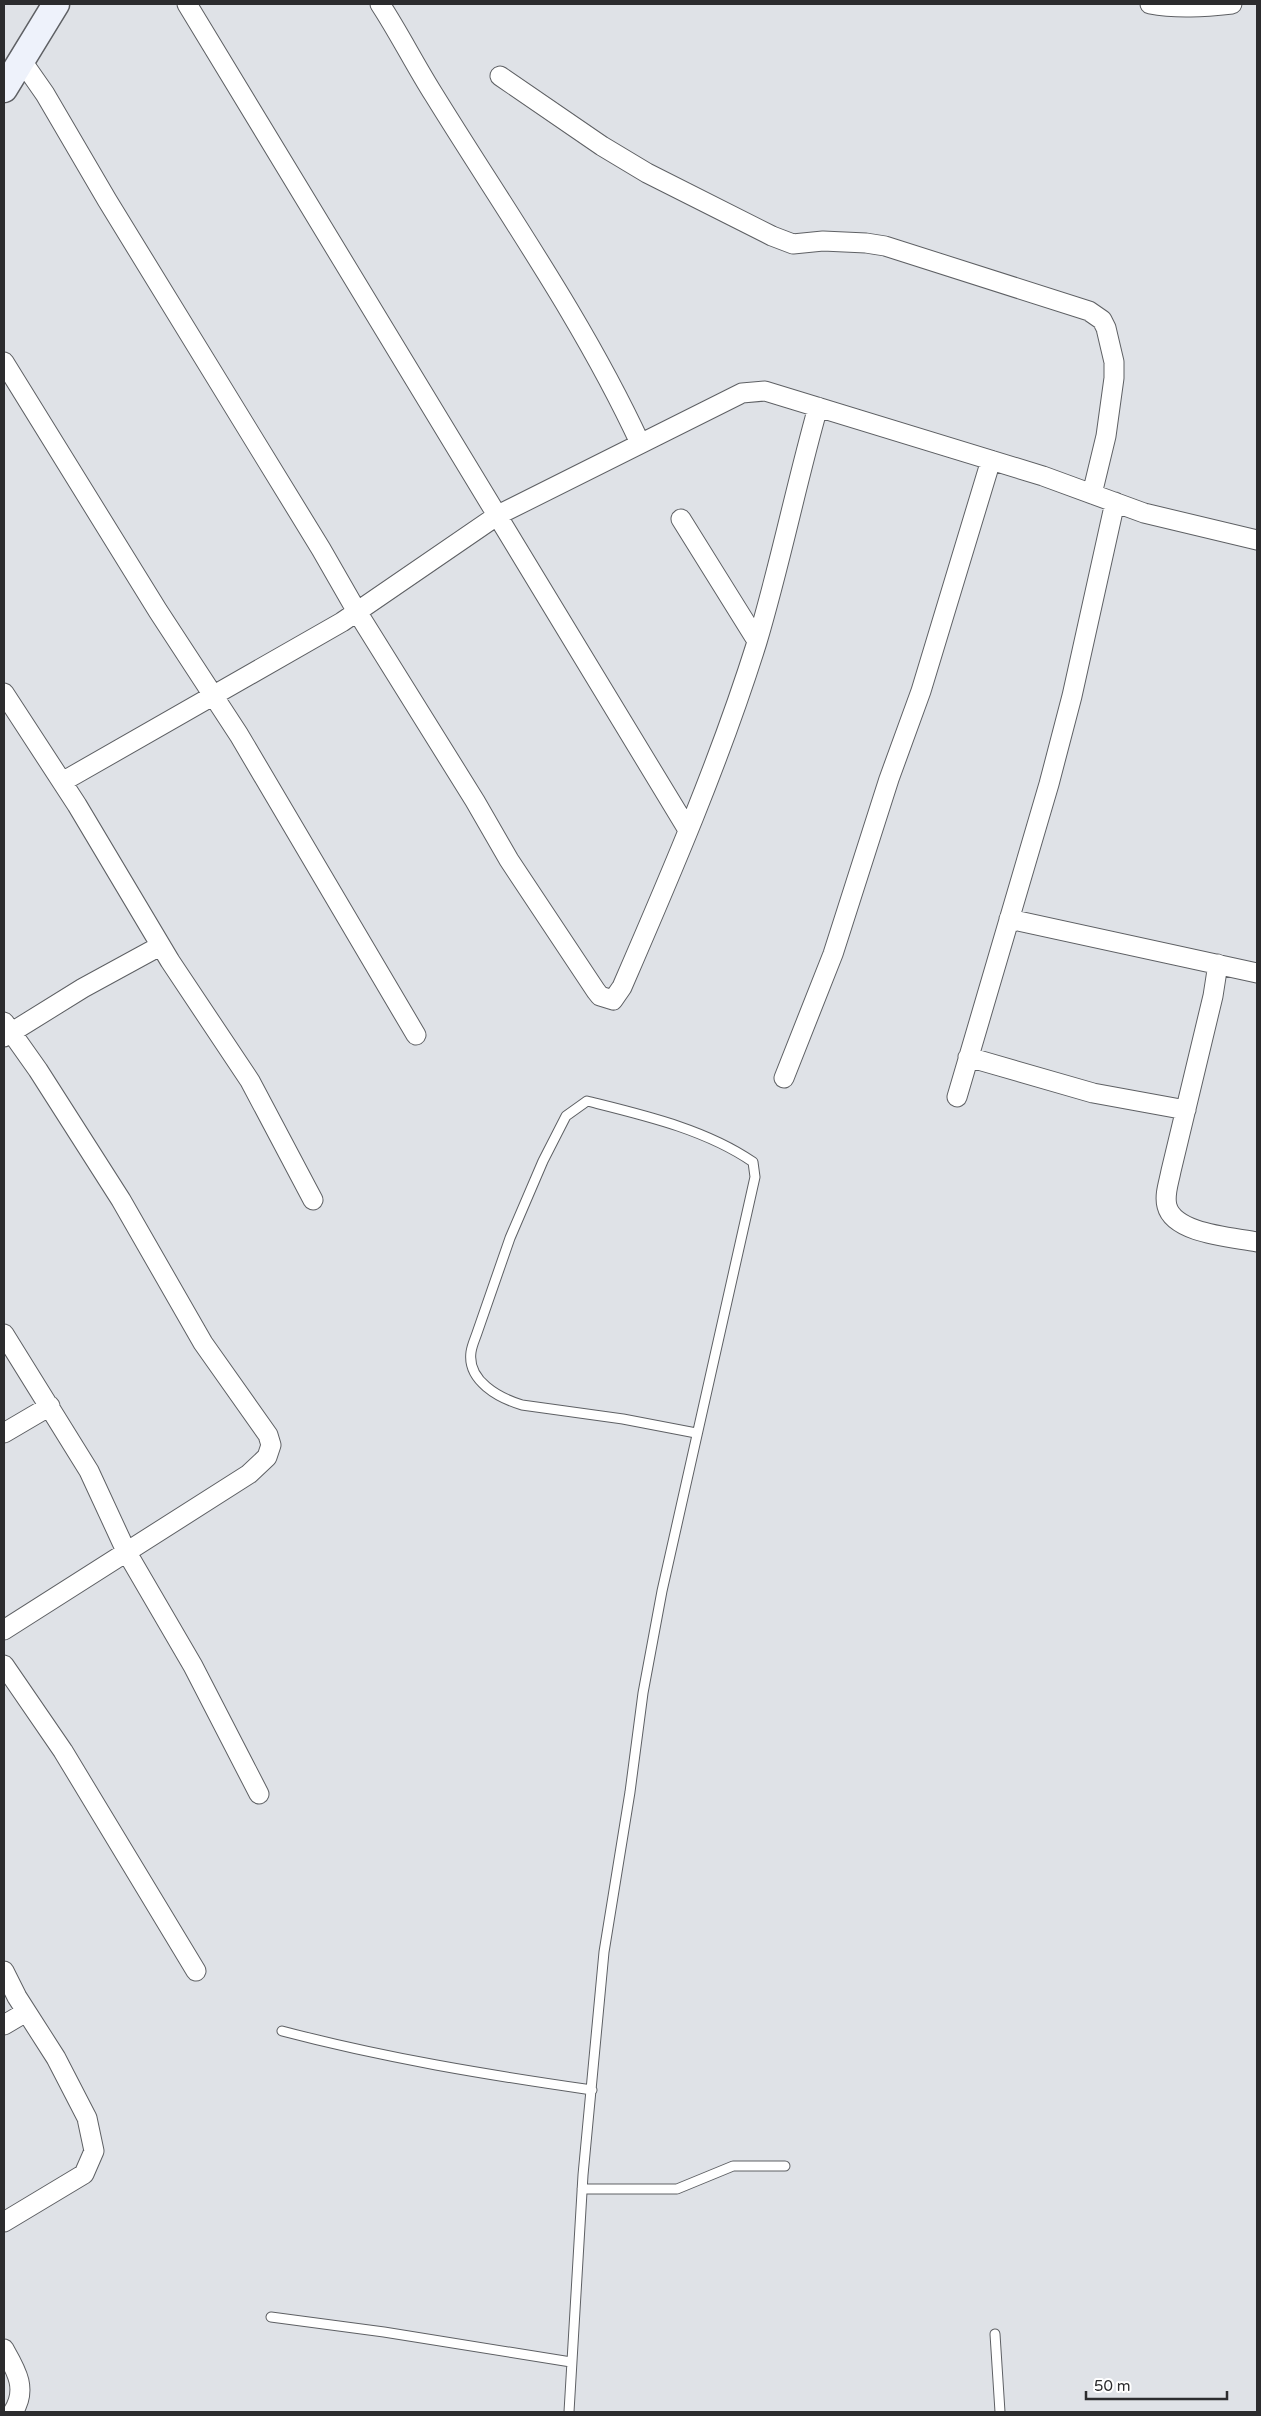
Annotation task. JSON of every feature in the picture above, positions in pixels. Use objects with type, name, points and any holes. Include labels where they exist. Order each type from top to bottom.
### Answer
[{"type":"street","points":[[4,89],[56,4]]},
{"type":"street","points":[[188,4],[688,830]]},
{"type":"street","points":[[380,4],[434,95],[544,266],[618,396],[640,443]]},
{"type":"street","points":[[1150,4],[1167,7],[1196,7],[1232,4]]},
{"type":"street","points":[[22,61],[45,94],[107,200],[321,548],[356,610],[475,800],[509,860],[600,996],[614,1000],[622,987],[688,830],[728,727],[757,641],[818,407]]},
{"type":"street","points":[[500,76],[646,174],[772,236],[793,244],[823,241],[866,242],[885,246],[1090,311],[1102,320],[1110,343],[1114,378],[1106,436],[1092,494]]},
{"type":"street","points":[[4,362],[302,839],[416,1035]]},
{"type":"street","points":[[62,782],[342,622],[356,610],[423,568],[498,515],[742,393],[766,391],[991,460],[1144,513],[1257,540]]},
{"type":"street","points":[[784,1078],[833,954],[888,779],[921,691],[991,460]]},
{"type":"street","points":[[956,1096],[1049,784],[1072,696],[1115,502]]},
{"type":"street","points":[[681,519],[757,641]]},
{"type":"street","points":[[4,693],[62,782],[160,946],[250,1081],[313,1200]]},
{"type":"street","points":[[1010,919],[1257,973]]},
{"type":"street","points":[[4,1630],[249,1474],[267,1457],[271,1445],[268,1435],[204,1343],[121,1200],[38,1070],[6,1030],[160,946]]},
{"type":"street","points":[[1218,964],[1213,996],[1171,1171],[1166,1200],[1168,1208],[1176,1220],[1189,1228],[1257,1242]]},
{"type":"street","points":[[968,1057],[1093,1093],[1186,1110]]},
{"type":"street","points":[[4,1334],[89,1470],[126,1551],[193,1666],[259,1794]]},
{"type":"street","points":[[4,1433],[50,1406]]},
{"type":"street","points":[[4,1665],[62,1752],[196,1970]]},
{"type":"street","points":[[4,1971],[26,2012],[56,2058],[87,2118],[94,2151],[84,2174],[4,2222]]},
{"type":"street","points":[[4,2025],[26,2012]]},
{"type":"street","points":[[4,2349],[18,2374],[20,2395],[13,2412]]},
{"type":"lane","points":[[569,2412],[582,2188],[604,1952],[630,1792],[643,1692],[662,1591],[696,1433],[755,1176],[753,1162],[738,1152],[696,1134],[644,1116],[587,1101],[566,1116],[527,1196],[477,1332],[471,1352],[472,1367],[490,1390],[507,1400],[522,1405],[623,1419],[696,1433]]},
{"type":"lane","points":[[282,2031],[400,2058],[494,2076],[592,2090]]},
{"type":"lane","points":[[582,2188],[677,2189],[733,2166],[785,2166]]},
{"type":"lane","points":[[271,2318],[384,2332],[571,2362]]},
{"type":"lane","points":[[995,2334],[1000,2412]]}]
